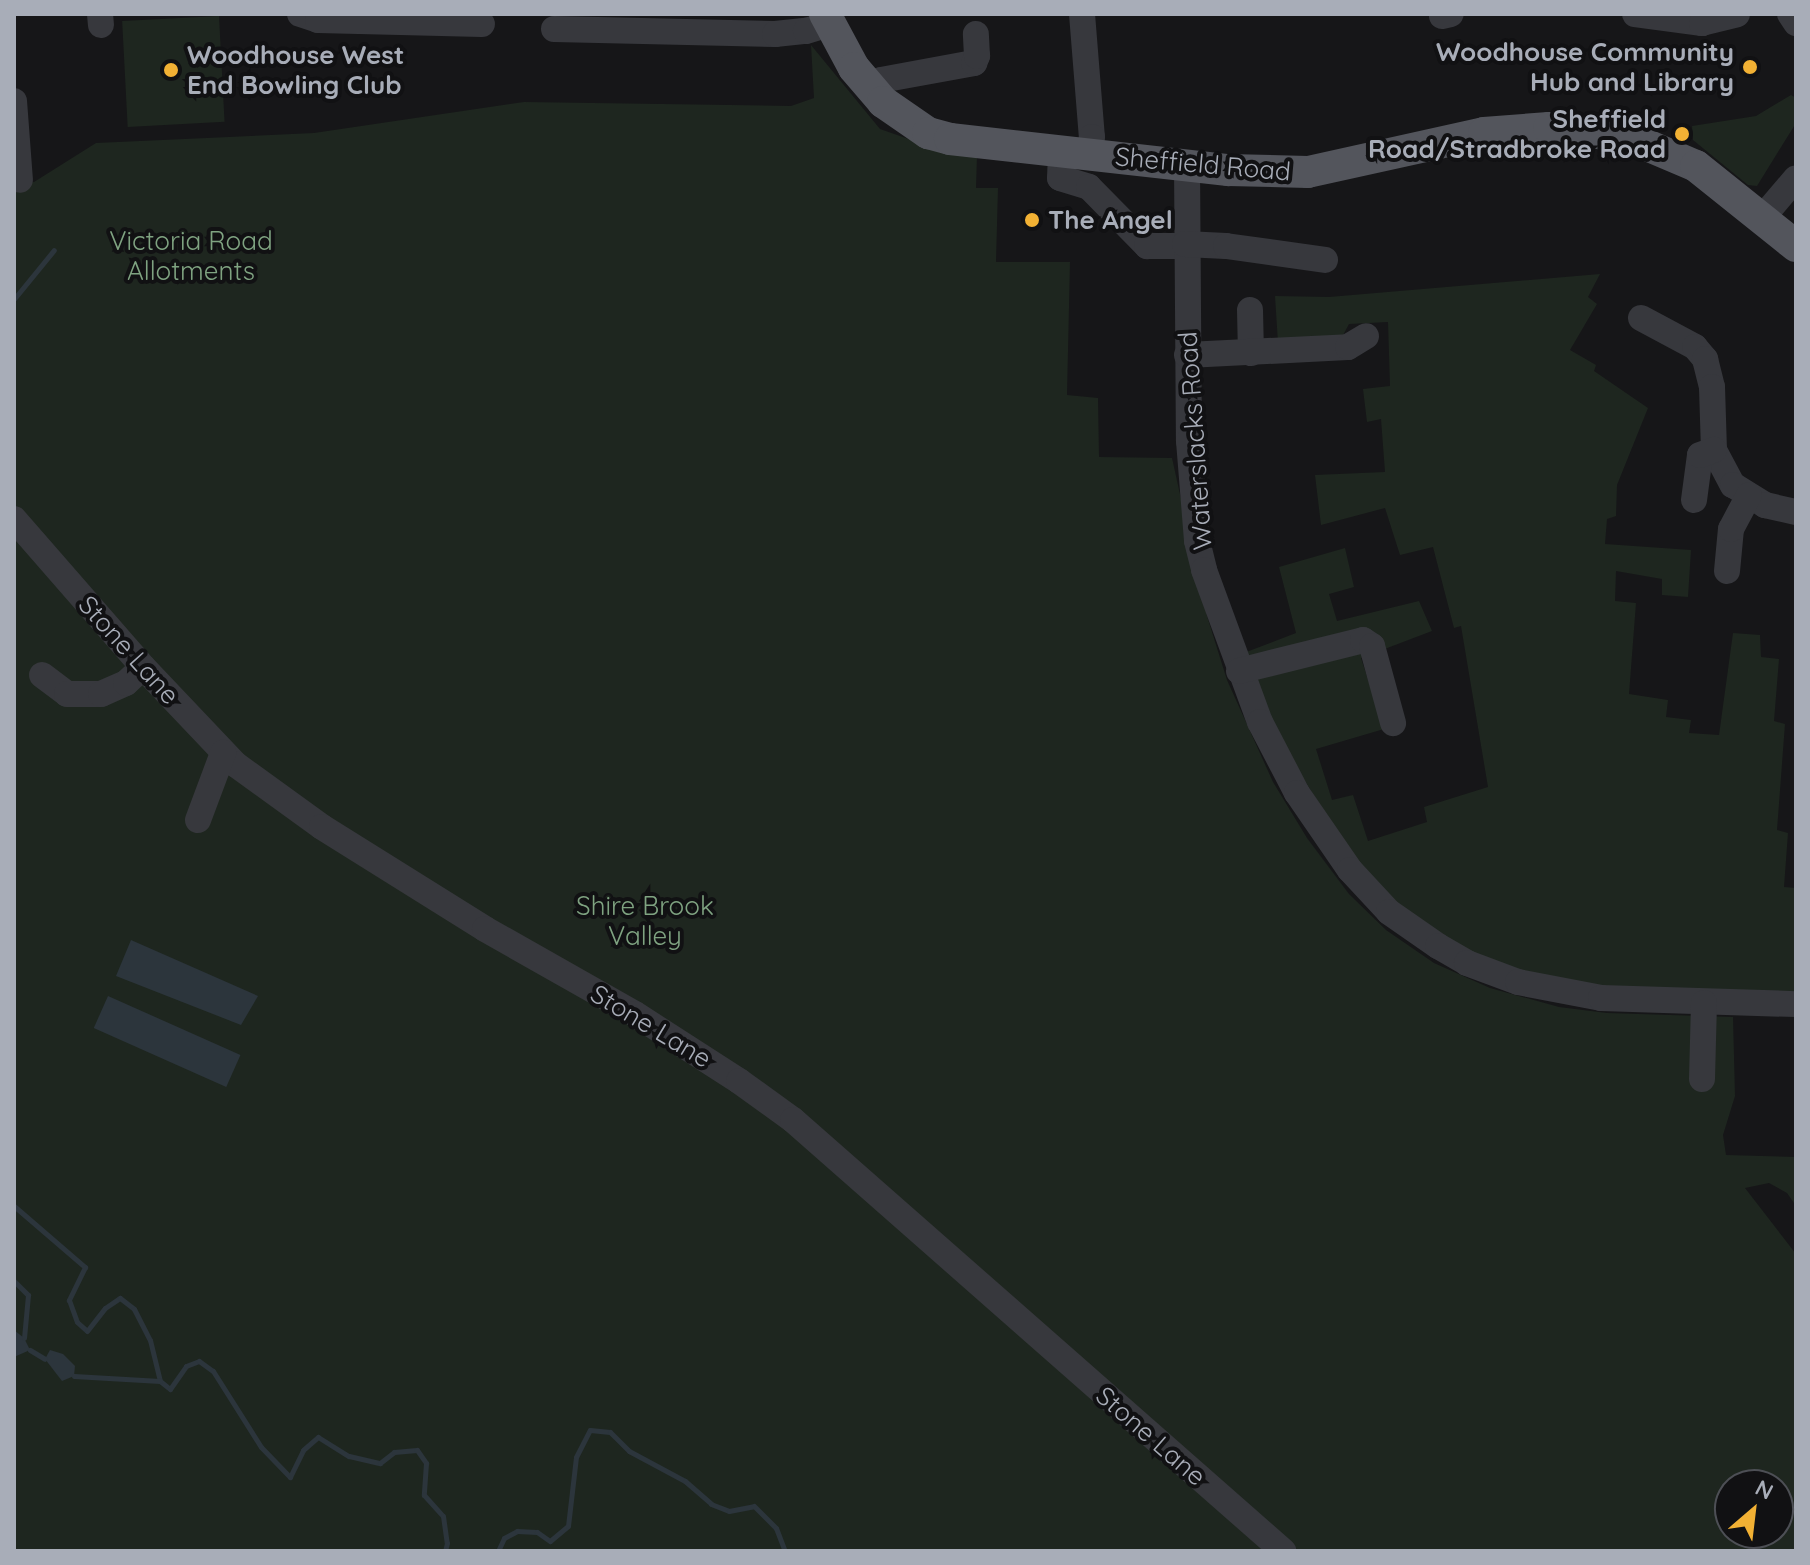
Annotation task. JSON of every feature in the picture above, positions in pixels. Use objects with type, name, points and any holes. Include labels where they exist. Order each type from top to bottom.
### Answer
[{"type":"main road","name":"Sheffield Road","points":[[827,19],[854,68],[871,89],[928,133],[950,139],[1264,172],[1308,172],[1447,140],[1517,130],[1582,130],[1635,140],[1696,166],[1796,246]]},
{"type":"street","points":[[300,14],[318,20],[428,35],[482,24]]},
{"type":"street","points":[[1082,14],[1092,137],[1075,152],[1060,178],[1089,187],[1147,246],[1185,245],[1325,260]]},
{"type":"street","points":[[1635,14],[1702,23],[1737,14]]},
{"type":"street","points":[[1790,14],[1796,23]]},
{"type":"street","points":[[554,29],[619,22],[775,34],[806,31],[827,19]]},
{"type":"street","points":[[871,89],[881,80],[974,63],[977,56],[976,34]]},
{"type":"street","points":[[14,101],[20,180]]},
{"type":"street","name":"Waterslacks Road","points":[[1187,164],[1187,355],[1197,541],[1239,671],[1260,722],[1297,793],[1332,845],[1370,893],[1416,931],[1467,963],[1518,982],[1601,998],[1796,1004]]},
{"type":"street","points":[[1762,218],[1796,178]]},
{"type":"street","points":[[1250,310],[1251,353]]},
{"type":"street","points":[[1641,318],[1695,347],[1705,359],[1712,387],[1714,450],[1733,485],[1765,505],[1796,512]]},
{"type":"street","points":[[1187,355],[1348,347],[1366,336]]},
{"type":"street","points":[[1694,500],[1700,455],[1714,450]]},
{"type":"street","points":[[1727,571],[1731,529],[1749,495]]},
{"type":"street","name":"Stone Lane","points":[[14,519],[223,753],[322,827],[485,929],[635,1014],[782,1112],[1283,1551]]},
{"type":"street","points":[[1239,671],[1363,640],[1372,646],[1393,723]]},
{"type":"street","points":[[42,675],[67,694],[101,694],[126,683],[143,667]]},
{"type":"street","points":[[198,820],[223,753]]},
{"type":"street","points":[[1702,1079],[1704,1003]]},
{"type":"green space","name":"Woodhouse West End Bowling Club","points":[[219,16],[225,122],[128,127],[122,21]]},
{"type":"green space","name":"Shire Brook Valley","points":[[811,45],[880,129],[920,143],[977,156],[976,188],[998,188],[996,262],[1070,262],[1067,395],[1098,398],[1099,457],[1172,458],[1207,616],[1227,680],[1273,782],[1307,838],[1349,894],[1386,930],[1434,963],[1490,988],[1559,1007],[1607,1013],[1733,1017],[1735,1096],[1723,1135],[1726,1155],[1796,1157],[1796,1206],[1787,1193],[1769,1183],[1745,1188],[1796,1254],[1796,1551],[14,1551],[14,184],[34,182],[96,143],[314,133],[524,102],[791,106],[814,98]]},
{"type":"green space","points":[[1791,95],[1796,98],[1796,123],[1757,186],[1748,185],[1693,140],[1692,126],[1756,116]]},
{"type":"green space","points":[[1600,274],[1588,297],[1597,304],[1570,350],[1596,365],[1594,371],[1648,408],[1617,485],[1616,516],[1607,519],[1605,544],[1691,550],[1688,597],[1662,595],[1662,579],[1616,571],[1615,601],[1636,603],[1629,694],[1668,700],[1666,717],[1691,720],[1689,733],[1719,735],[1733,633],[1760,635],[1761,657],[1779,659],[1774,721],[1785,724],[1777,830],[1788,833],[1784,887],[1796,888],[1796,997],[1556,984],[1450,948],[1362,874],[1267,719],[1241,654],[1296,633],[1279,567],[1345,548],[1354,587],[1329,594],[1337,621],[1419,601],[1432,631],[1361,658],[1384,729],[1316,749],[1332,800],[1353,795],[1368,841],[1427,822],[1424,807],[1488,787],[1461,626],[1454,628],[1433,547],[1400,555],[1385,508],[1321,525],[1315,475],[1385,472],[1381,419],[1367,422],[1363,389],[1390,386],[1388,322],[1349,324],[1341,339],[1278,343],[1275,296],[1329,297]]},
{"type":"shaded area","points":[[131,940],[258,996],[241,1025],[116,976]]},
{"type":"shaded area","points":[[108,996],[240,1055],[226,1087],[94,1028]]},
{"type":"shaded area","points":[[14,1330],[24,1338],[30,1350],[14,1357]]},
{"type":"shaded area","points":[[50,1350],[63,1354],[75,1366],[74,1376],[62,1381],[45,1359]]},
{"type":"waterway","points":[[14,299],[54,250]]},
{"type":"waterway","points":[[14,1206],[85,1267],[69,1300],[77,1322],[87,1331],[105,1308],[120,1298],[134,1309],[150,1340],[160,1381],[170,1389],[186,1366],[199,1361],[213,1371],[261,1447],[290,1477],[303,1450],[318,1437],[349,1456],[380,1463],[394,1452],[417,1450],[426,1463],[424,1495],[443,1516],[447,1543],[445,1551]]},
{"type":"waterway","points":[[14,1281],[28,1295],[24,1338]]},
{"type":"waterway","points":[[30,1350],[45,1359]]},
{"type":"waterway","points":[[74,1376],[160,1381]]},
{"type":"waterway","points":[[498,1551],[504,1538],[517,1531],[537,1532],[550,1541],[568,1526],[576,1457],[590,1430],[610,1432],[629,1451],[685,1481],[711,1504],[729,1511],[754,1506],[776,1528],[785,1551]]},
{"type":"place","name":"Woodhouse Community Hub and Library","points":[[1750,67]]},
{"type":"place","name":"Woodhouse West End Bowling Club","points":[[171,70]]},
{"type":"place","name":"Sheffield Road/Stradbroke Road","points":[[1682,134]]},
{"type":"place","name":"The Angel","points":[[1032,220]]},
{"type":"park label","name":"Victoria Road Allotments","points":[[191,256]]}]
